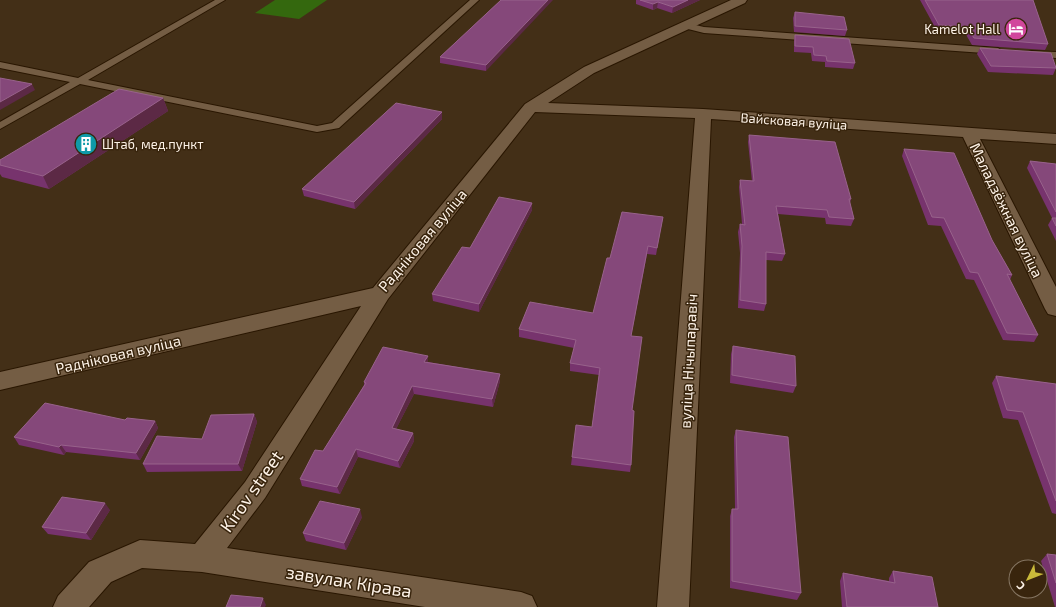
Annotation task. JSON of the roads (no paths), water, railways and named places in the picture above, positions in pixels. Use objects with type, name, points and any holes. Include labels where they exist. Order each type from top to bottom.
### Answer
[{"type":"street","name":"Радніковая вуліца","points":[[0,382],[380,294],[531,107],[589,70],[688,26],[741,0]]},
{"type":"street","name":"Вайсковая вуліца","points":[[531,107],[703,114],[1056,139]]},
{"type":"street","name":"вуліца Нічыпаравіч","points":[[673,607],[703,114]]},
{"type":"street","name":"Маладзёжная вуліца","points":[[969,133],[1056,309]]},
{"type":"street","name":"Kirov street","points":[[202,558],[255,490],[380,294]]},
{"type":"street","points":[[68,607],[100,572],[140,554],[202,558]]},
{"type":"street","name":"завулак Кірава","points":[[202,558],[521,607]]},
{"type":"lane","points":[[0,126],[221,0]]},
{"type":"lane","points":[[0,65],[317,129],[335,126],[475,0]]},
{"type":"lane","points":[[688,26],[704,30],[1009,52]]},
{"type":"lane","points":[[1025,53],[1056,55]]},
{"type":"place","name":"Kamelot Hall","points":[[1016,29]]},
{"type":"place","name":"Штаб, мeд.пункт","points":[[86,144]]}]
